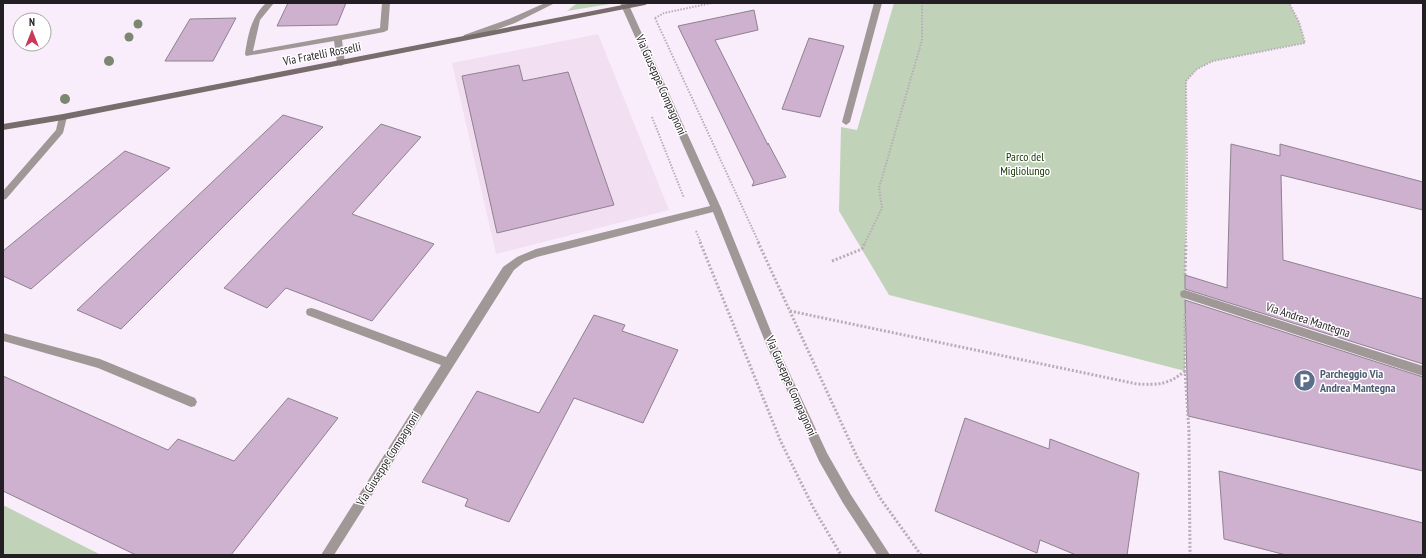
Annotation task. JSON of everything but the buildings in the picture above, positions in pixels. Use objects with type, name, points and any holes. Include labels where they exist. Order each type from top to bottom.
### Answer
[{"type":"street","points":[[270,3],[262,10],[254,23],[249,54],[384,30],[386,3]]},
{"type":"street","points":[[464,38],[512,21],[550,3]]},
{"type":"street","name":"Via Fratelli Rosselli","points":[[3,127],[63,117],[341,63],[625,5],[645,3]]},
{"type":"street","points":[[846,122],[878,3]]},
{"type":"street","name":"Via Giuseppe Compagnoni","points":[[625,5],[716,208],[772,344],[823,457],[847,499],[884,555]]},
{"type":"street","points":[[338,38],[341,63]]},
{"type":"street","points":[[3,197],[60,131],[63,117]]},
{"type":"street","name":"Via Giuseppe Compagnoni","points":[[327,555],[507,270],[520,259],[536,253],[716,208]]},
{"type":"street","name":"Via Andrea Mantegna","points":[[1185,294],[1423,371]]},
{"type":"street","points":[[311,312],[448,363]]},
{"type":"street","points":[[3,337],[100,364],[191,402]]},
{"type":"path","points":[[832,262],[862,249],[882,208],[879,188],[922,40],[922,3]]},
{"type":"path","points":[[1190,555],[1189,431],[1185,371],[1187,178],[1186,81],[1197,69],[1213,62],[1305,43],[1299,22],[1289,3]]},
{"type":"path","points":[[656,18],[858,459],[880,498],[921,555]]},
{"type":"path","points":[[651,113],[781,442],[814,509],[841,555]]},
{"type":"path","points":[[790,310],[1137,384],[1157,385],[1173,382],[1185,371]]},
{"type":"shaded area","points":[[598,34],[669,210],[496,254],[452,63]]},
{"type":"green space","points":[[577,3],[609,3],[610,4],[567,11]]},
{"type":"green space","name":"Parco del Migliolungo","points":[[894,3],[1289,3],[1299,22],[1305,43],[1213,61],[1197,69],[1186,81],[1185,371],[889,295],[839,211],[841,127],[857,130]]},
{"type":"green space","points":[[3,505],[101,555],[3,555]]},
{"type":"place","name":"Parcheggio Via Andrea Mantegna","points":[[1305,381]]}]
